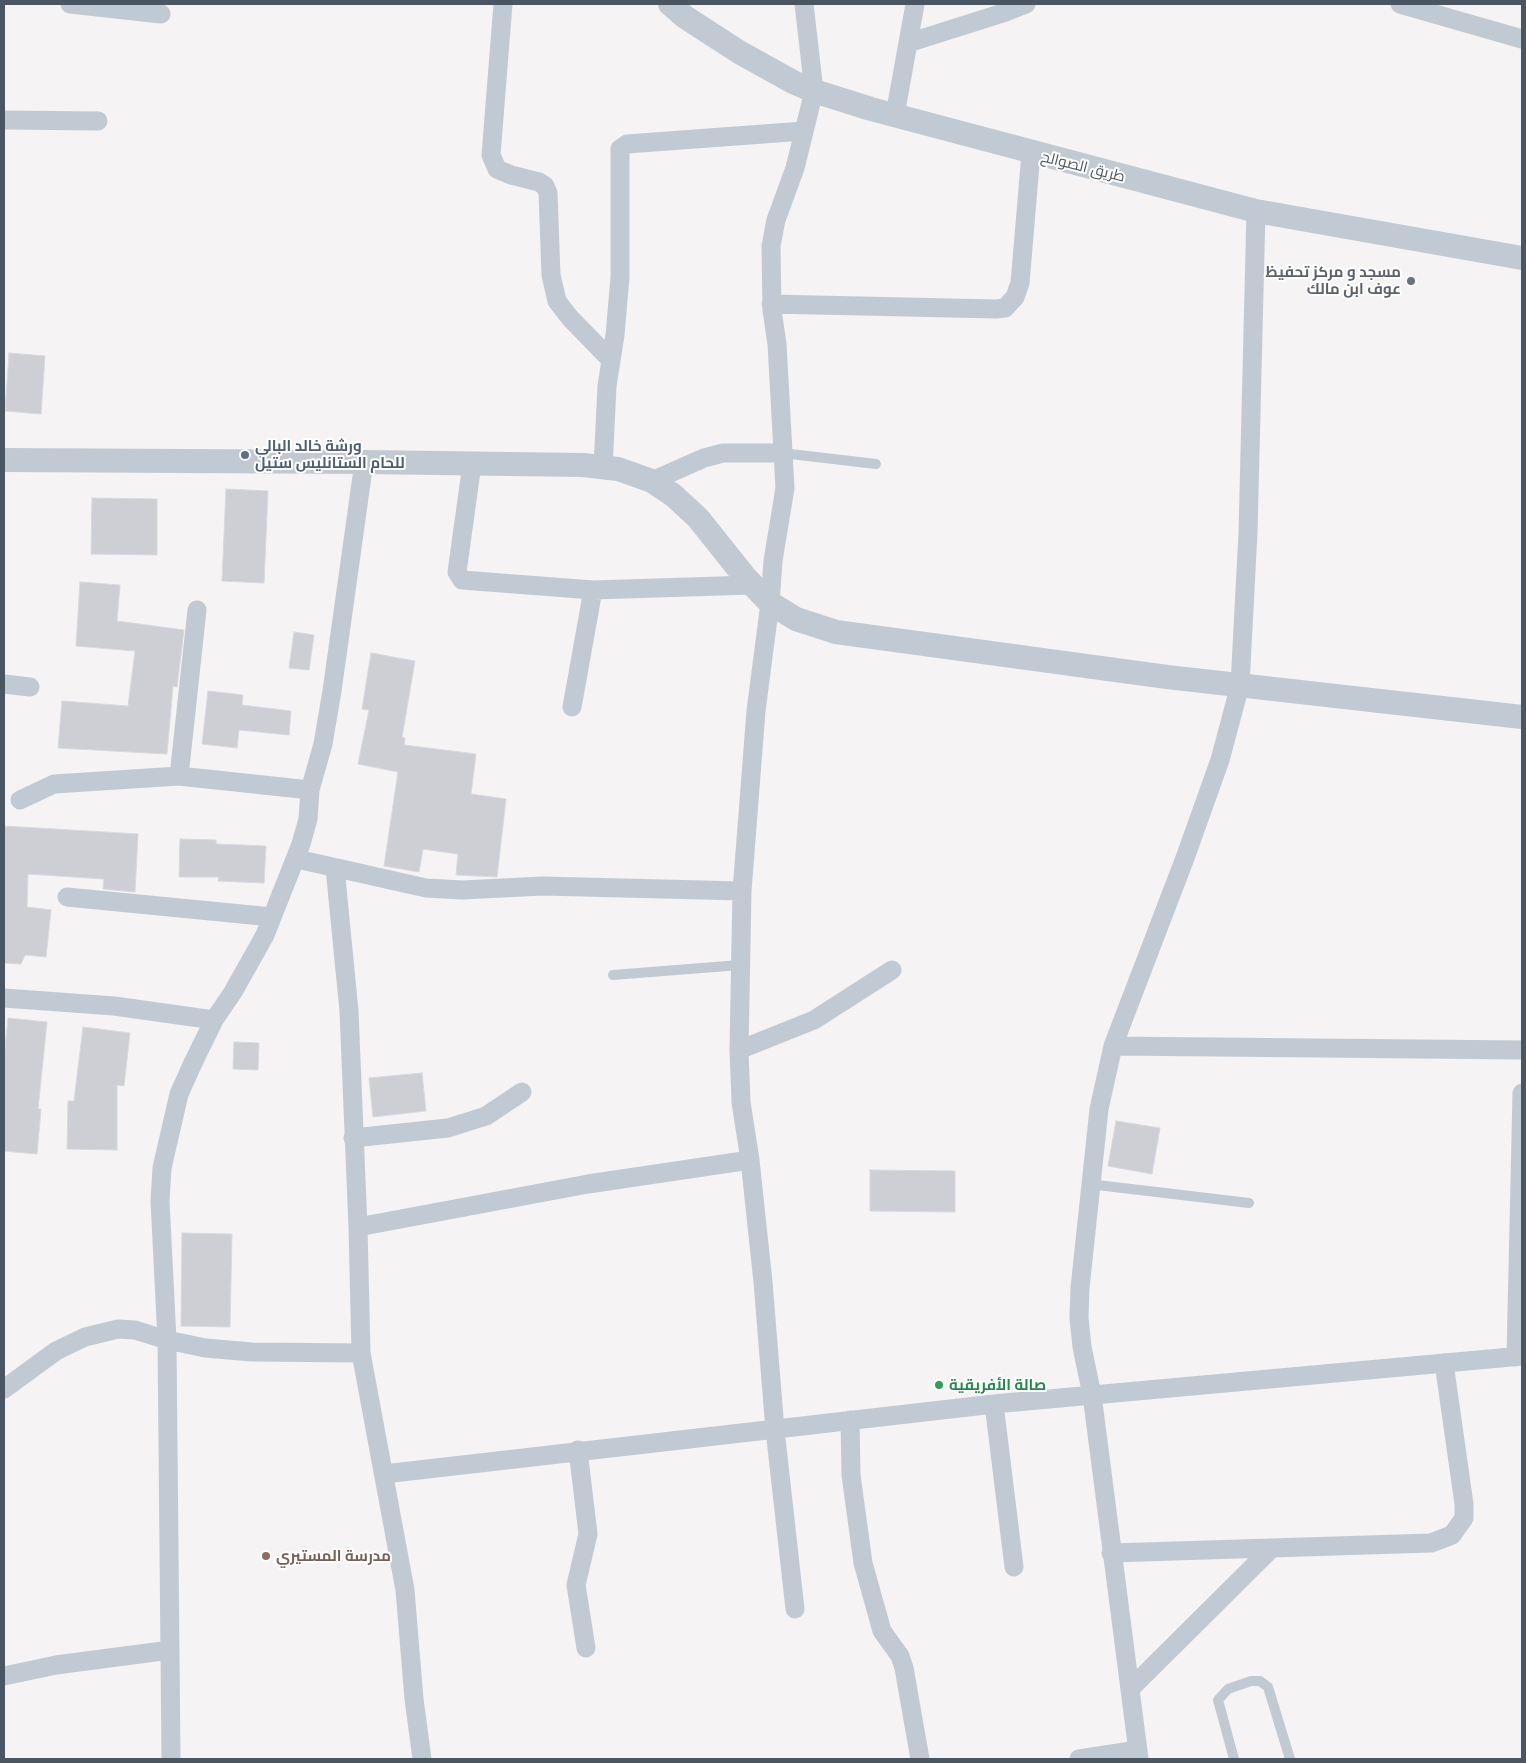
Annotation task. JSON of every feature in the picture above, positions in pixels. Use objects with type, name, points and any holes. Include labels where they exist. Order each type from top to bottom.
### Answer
[{"type":"street","points":[[70,4],[161,14]]},
{"type":"street","points":[[503,4],[491,155],[497,169],[511,175],[539,182],[545,186],[548,193],[551,275],[558,301],[570,318],[611,360]]},
{"type":"street","name":"طريق الصوالح","points":[[670,4],[686,17],[739,52],[814,91],[895,116],[1256,211],[1522,258]]},
{"type":"street","points":[[796,1609],[775,1430],[763,1282],[750,1160],[741,1102],[738,1050],[742,891],[756,711],[770,603],[773,561],[785,488],[772,304],[771,246],[776,220],[787,193],[814,91],[804,4]]},
{"type":"street","points":[[895,116],[915,4]]},
{"type":"street","points":[[908,43],[1026,4]]},
{"type":"street","points":[[1400,4],[1522,39]]},
{"type":"street","points":[[4,120],[98,120]]},
{"type":"street","points":[[603,468],[607,386],[620,276],[619,158],[622,146],[627,144],[804,131]]},
{"type":"street","points":[[772,304],[996,310],[1005,308],[1014,297],[1020,283],[1031,153]]},
{"type":"street","points":[[1079,1759],[1138,1754],[1092,1395],[1079,1318],[1089,1184],[1098,1109],[1113,1046],[1185,858],[1220,760],[1240,685],[1248,533],[1256,211]]},
{"type":"street","points":[[652,481],[704,458],[723,453],[782,454]]},
{"type":"street","points":[[4,460],[364,462],[618,469],[652,481],[673,495],[698,518],[752,585],[770,603],[796,618],[836,632],[1240,685],[1522,717]]},
{"type":"street","points":[[171,1759],[167,1340],[160,1200],[162,1168],[179,1094],[214,1020],[233,992],[272,917],[297,858],[308,819],[310,790],[323,744],[332,691],[364,462]]},
{"type":"street","points":[[472,464],[457,572],[462,580],[593,590],[752,585]]},
{"type":"street","points":[[572,707],[593,590]]},
{"type":"street","points":[[179,776],[197,610]]},
{"type":"street","points":[[4,684],[30,687]]},
{"type":"street","points":[[20,800],[54,784],[179,776],[310,790]]},
{"type":"street","points":[[297,858],[426,888],[462,890],[543,886],[742,891]]},
{"type":"street","points":[[335,868],[349,1011],[361,1353],[406,1590],[414,1700],[422,1759]]},
{"type":"street","points":[[67,897],[272,917]]},
{"type":"street","points":[[738,1050],[814,1020],[892,970]]},
{"type":"street","points":[[4,998],[114,1006],[214,1020]]},
{"type":"street","points":[[1113,1046],[1522,1050]]},
{"type":"street","points":[[354,1138],[448,1128],[486,1116],[522,1092]]},
{"type":"street","points":[[384,1474],[578,1450],[775,1430],[994,1404],[1519,1357],[1522,1093]]},
{"type":"street","points":[[358,1227],[588,1184],[750,1160]]},
{"type":"street","points":[[4,1389],[56,1351],[85,1337],[118,1329],[134,1330],[167,1340],[205,1348],[252,1352],[361,1353]]},
{"type":"street","points":[[1111,1553],[1431,1543],[1452,1535],[1464,1518],[1464,1504],[1444,1363]]},
{"type":"street","points":[[994,1404],[1014,1567]]},
{"type":"street","points":[[850,1420],[851,1475],[863,1563],[882,1631],[900,1656],[904,1668],[920,1759]]},
{"type":"street","points":[[578,1450],[588,1534],[576,1585],[586,1648]]},
{"type":"street","points":[[1130,1689],[1191,1626],[1272,1548]]},
{"type":"street","points":[[4,1676],[56,1665],[170,1650]]},
{"type":"lane","points":[[782,454],[876,464]]},
{"type":"lane","points":[[614,975],[740,964]]},
{"type":"lane","points":[[1089,1184],[1249,1203]]},
{"type":"lane","points":[[1234,1759],[1218,1700],[1228,1689],[1252,1681],[1260,1681],[1268,1687],[1290,1759]]},
{"type":"building","points":[[9,353],[45,356],[41,414],[5,411]]},
{"type":"building","points":[[226,489],[268,491],[264,583],[222,581]]},
{"type":"building","points":[[92,498],[157,499],[157,555],[91,554]]},
{"type":"building","points":[[80,582],[120,585],[117,621],[184,630],[177,687],[173,686],[167,754],[58,748],[62,701],[128,706],[135,651],[76,646]]},
{"type":"building","points":[[294,632],[314,635],[309,670],[289,668]]},
{"type":"building","points":[[371,653],[415,661],[402,737],[405,738],[404,745],[476,754],[471,794],[506,799],[497,877],[456,875],[458,854],[423,849],[419,872],[384,866],[398,772],[358,764],[369,710],[362,709]]},
{"type":"building","points":[[208,691],[243,695],[242,705],[291,711],[289,735],[239,730],[237,748],[202,744]]},
{"type":"building","points":[[4,826],[138,834],[135,892],[103,889],[104,879],[28,874],[27,907],[51,910],[46,957],[25,955],[21,964],[4,963]]},
{"type":"building","points":[[180,839],[216,840],[216,844],[266,846],[264,883],[218,881],[219,877],[179,877]]},
{"type":"building","points":[[8,1018],[47,1022],[38,1109],[41,1109],[37,1154],[4,1151],[4,1058]]},
{"type":"building","points":[[83,1027],[130,1033],[124,1086],[117,1085],[117,1150],[67,1149],[68,1101],[74,1101]]},
{"type":"building","points":[[234,1042],[259,1043],[258,1070],[233,1069]]},
{"type":"building","points":[[422,1073],[426,1111],[373,1117],[369,1078]]},
{"type":"building","points":[[1116,1121],[1160,1128],[1152,1174],[1108,1166]]},
{"type":"building","points":[[870,1170],[955,1171],[955,1212],[870,1211]]},
{"type":"building","points":[[182,1233],[232,1234],[230,1327],[181,1326]]},
{"type":"place","name":"مسجد و مركز تحفيظ عوف ابن مالك","points":[[1411,281]]},
{"type":"place","name":"ورشة خالد البالي للحام الستانليس ستيل","points":[[245,455]]},
{"type":"place","name":"صالة الأفريقية","points":[[939,1385]]},
{"type":"place","name":"مدرسة المستيري","points":[[266,1556]]}]
